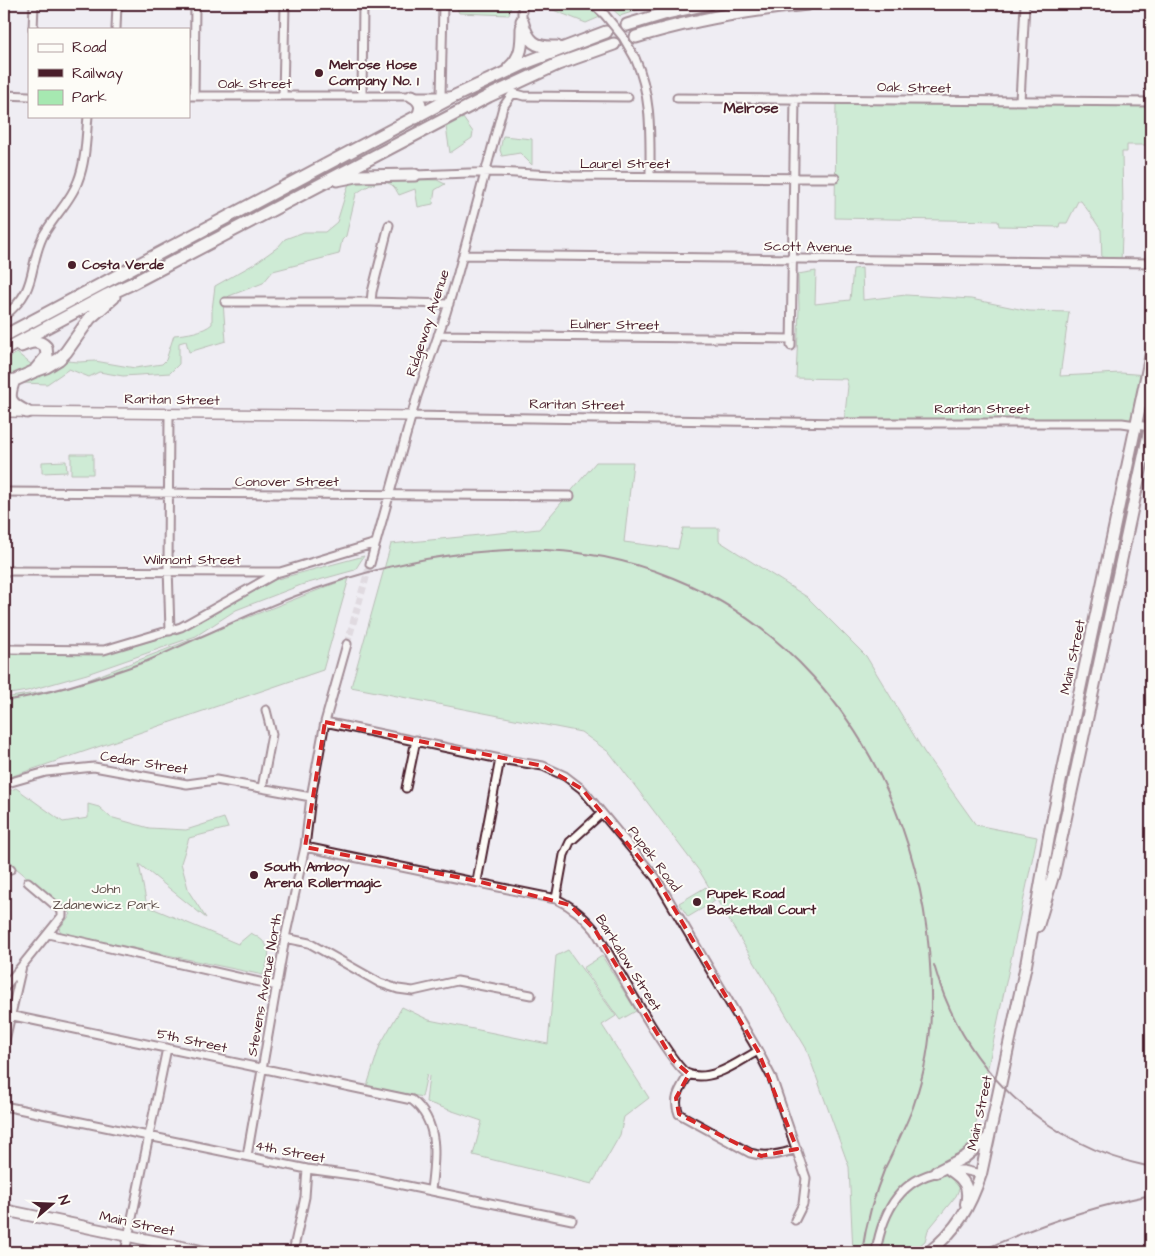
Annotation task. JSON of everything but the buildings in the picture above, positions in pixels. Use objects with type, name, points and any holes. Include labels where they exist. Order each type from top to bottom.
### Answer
[{"type":"highway","points":[[626,25],[668,9],[708,4]]},
{"type":"highway","points":[[636,37],[679,25],[733,14],[807,4]]},
{"type":"highway","points":[[522,22],[528,36],[535,44],[548,47],[566,46]]},
{"type":"highway","points":[[504,72],[516,61],[521,53],[522,22]]},
{"type":"highway","points":[[4,336],[455,96],[504,72],[566,46],[606,32]]},
{"type":"highway","points":[[4,351],[99,299],[132,284],[478,101],[530,76],[614,44]]},
{"type":"highway","points":[[513,93],[530,76]]},
{"type":"highway","points":[[412,96],[417,99],[421,108],[416,118]]},
{"type":"highway","points":[[321,184],[357,176],[415,175]]},
{"type":"highway","points":[[27,412],[17,407],[11,400],[9,382],[51,365],[58,359],[95,312],[132,284]]},
{"type":"highway","points":[[4,351],[31,342],[42,343],[46,347],[47,356],[35,370]]},
{"type":"main road","name":"Main Street","points":[[929,1252],[946,1238],[962,1217],[971,1202],[980,1174],[1026,966],[1050,831],[1151,354]]},
{"type":"main road","name":"Main Street","points":[[1026,966],[1054,873],[1151,424]]},
{"type":"main road","points":[[936,1172],[966,1157],[988,1138]]},
{"type":"main road","points":[[950,1170],[964,1181],[967,1188],[967,1198],[962,1217]]},
{"type":"main road","name":"Main Street","points":[[4,1210],[126,1244],[206,1252]]},
{"type":"main road","name":"Main Street","points":[[4,1217],[126,1244],[174,1252]]},
{"type":"street","points":[[33,28],[34,4]]},
{"type":"street","points":[[116,4],[116,28]]},
{"type":"street","points":[[192,96],[195,4]]},
{"type":"street","points":[[283,96],[285,4]]},
{"type":"street","points":[[362,96],[363,4]]},
{"type":"street","points":[[441,96],[443,4]]},
{"type":"street","points":[[522,4],[522,22]]},
{"type":"street","points":[[594,4],[623,37],[635,58],[644,80],[650,133],[650,176]]},
{"type":"street","points":[[1020,101],[1025,4]]},
{"type":"street","points":[[513,93],[521,96],[628,97]]},
{"type":"street","name":"Ridgeway Avenue","points":[[370,564],[422,381],[464,255],[500,112],[505,102],[513,93]]},
{"type":"street","points":[[4,95],[28,96]]},
{"type":"street","name":"Oak Street","points":[[192,96],[455,96]]},
{"type":"street","name":"Oak Street","points":[[677,98],[1151,102]]},
{"type":"street","points":[[793,259],[795,99]]},
{"type":"street","points":[[4,316],[25,295],[43,236],[78,181],[85,152],[88,118]]},
{"type":"street","name":"Laurel Street","points":[[415,175],[485,173],[835,178]]},
{"type":"street","points":[[371,302],[389,225]]},
{"type":"street","name":"Scott Avenue","points":[[464,255],[1151,263]]},
{"type":"street","name":"Eulner Street","points":[[438,335],[791,342],[793,259]]},
{"type":"street","points":[[225,302],[449,304]]},
{"type":"street","name":"Raritan Street","points":[[4,412],[1151,424]]},
{"type":"street","points":[[168,414],[167,494],[170,631]]},
{"type":"street","name":"Conover Street","points":[[4,492],[570,496]]},
{"type":"street","name":"Wilmont Street","points":[[4,572],[280,572],[376,543]]},
{"type":"street","points":[[4,649],[104,650],[182,627],[280,572]]},
{"type":"street","name":"Stevens Avenue North","points":[[247,1156],[325,722],[347,644]]},
{"type":"street","points":[[262,788],[272,734],[266,710]]},
{"type":"street","name":"Pupek Road","points":[[325,722],[500,759],[543,766],[565,776],[582,789],[656,878],[758,1050],[772,1078],[806,1178],[803,1204],[795,1220]]},
{"type":"street","points":[[406,788],[416,740]]},
{"type":"street","points":[[478,881],[500,759]]},
{"type":"street","name":"Cedar Street","points":[[4,784],[46,772],[94,768],[187,784],[216,780],[311,797]]},
{"type":"street","points":[[556,898],[564,855],[570,842],[602,813]]},
{"type":"street","name":"Barkalow Street","points":[[304,847],[556,898],[570,905],[582,914],[595,930],[673,1060],[681,1070],[689,1074]]},
{"type":"street","points":[[4,863],[11,869]]},
{"type":"street","points":[[4,988],[62,916],[62,911],[28,882]]},
{"type":"street","points":[[48,934],[277,986]]},
{"type":"street","points":[[285,938],[309,943],[380,983],[398,989],[413,991],[457,981],[531,995]]},
{"type":"street","points":[[4,1045],[23,964]]},
{"type":"street","name":"5th Street","points":[[4,1014],[412,1100],[427,1116],[433,1135],[435,1155],[431,1190]]},
{"type":"street","points":[[126,1244],[167,1048]]},
{"type":"street","points":[[758,1050],[714,1074],[703,1076],[689,1074],[676,1098],[675,1105],[679,1114],[750,1153],[761,1156],[797,1149]]},
{"type":"street","name":"4th Street","points":[[4,1106],[307,1169],[359,1176],[572,1220]]},
{"type":"street","points":[[294,1252],[305,1198],[307,1169]]},
{"type":"street","points":[[876,1252],[882,1224],[894,1200],[917,1180],[936,1172],[950,1170],[963,1170],[980,1174]]},
{"type":"highlighted area","points":[[325,722],[543,766],[582,789],[656,878],[758,1051],[797,1149],[761,1156],[679,1114],[676,1098],[689,1074],[673,1060],[595,930],[570,905],[477,881],[305,847]]},
{"type":"green space","points":[[455,4],[511,4],[509,15],[459,13]]},
{"type":"green space","points":[[538,4],[591,4],[600,17],[586,23]]},
{"type":"green space","points":[[607,4],[655,4],[620,16]]},
{"type":"green space","points":[[836,99],[1151,102],[1151,145],[1127,145],[1127,152],[1122,152],[1123,209],[1121,262],[1102,262],[1101,230],[1081,201],[1078,201],[1067,223],[1060,223],[1059,227],[999,226],[998,221],[835,218]]},
{"type":"green space","points":[[463,118],[473,132],[472,138],[450,153],[446,127]]},
{"type":"green space","points":[[503,136],[532,139],[532,165],[520,153],[502,156],[500,150]]},
{"type":"green space","points":[[372,179],[437,180],[445,184],[435,190],[433,204],[418,207],[415,189],[399,195],[392,185],[383,182],[373,184],[359,191],[356,194],[346,236],[342,240],[339,254],[273,271],[263,283],[229,296],[223,302],[226,341],[189,352],[186,341],[179,343],[179,364],[170,373],[123,376],[99,372],[89,377],[69,369],[47,384],[22,383],[67,361],[95,361],[135,368],[162,364],[166,360],[174,335],[199,331],[212,324],[215,286],[254,264],[278,247],[285,239],[304,232],[325,232],[337,222],[349,183]]},
{"type":"green space","points":[[862,268],[863,300],[906,295],[971,299],[1029,311],[1069,312],[1060,376],[1121,373],[1147,375],[1136,424],[844,423],[848,386],[846,379],[796,378],[799,308],[798,274],[816,271],[815,304],[850,300],[853,269]]},
{"type":"green space","points":[[17,353],[32,365],[4,379],[4,361]]},
{"type":"green space","points":[[71,454],[93,454],[93,474],[71,474]]},
{"type":"green space","points":[[66,461],[67,472],[42,473],[42,462]]},
{"type":"green space","points":[[596,462],[633,462],[624,542],[678,549],[683,528],[719,528],[719,541],[807,597],[866,656],[924,752],[976,825],[1037,837],[965,1175],[956,1196],[928,1230],[925,1241],[912,1252],[853,1252],[849,1167],[806,1048],[700,872],[610,753],[581,732],[351,687],[391,544],[539,529]]},
{"type":"green space","points":[[364,556],[355,570],[301,585],[236,610],[196,636],[87,674],[27,691],[4,695],[4,654],[101,654],[122,649],[179,633],[274,580]]},
{"type":"green space","points":[[349,578],[323,670],[4,779],[4,698],[67,688]]},
{"type":"green space","name":"John Zdanewicz Park","points":[[16,788],[63,822],[88,818],[88,804],[99,807],[110,817],[149,828],[186,830],[224,818],[228,828],[189,838],[181,863],[189,892],[206,918],[139,864],[147,906],[238,944],[251,933],[258,937],[267,946],[269,955],[263,975],[62,933],[59,929],[71,914],[4,858],[4,793]]},
{"type":"green space","name":"Pupek Road Basketball Court","points":[[706,887],[715,901],[688,917],[679,903]]},
{"type":"green space","points":[[568,950],[616,1016],[602,1025],[649,1098],[624,1117],[620,1135],[592,1184],[473,1155],[482,1121],[426,1102],[429,1076],[427,1074],[422,1097],[367,1086],[380,1045],[402,1007],[429,1020],[548,1044],[556,956]]},
{"type":"green space","points":[[602,956],[636,1011],[620,1020],[583,968]]},
{"type":"tunnel","points":[[347,644],[370,564]]},
{"type":"railway","points":[[4,701],[94,679],[147,661],[304,593],[387,567],[449,555],[491,551],[587,554],[673,578],[749,620],[813,677],[864,747],[902,827],[924,915],[931,1008],[926,1058],[913,1107],[877,1189],[868,1220],[862,1252]]},
{"type":"railway","points":[[934,965],[947,1003],[965,1038],[987,1069],[1014,1097],[1043,1121],[1076,1141],[1112,1156],[1151,1167]]},
{"type":"railway","points":[[979,1252],[1063,1218],[1151,1195]]},
{"type":"place","name":"Melrose Hose Company No. 1","points":[[319,73]]},
{"type":"place","name":"Costa Verde","points":[[72,265]]},
{"type":"place","name":"South Amboy Arena Rollermagic","points":[[254,875]]},
{"type":"place","name":"Pupek Road Basketball Court","points":[[697,902]]},
{"type":"district","name":"Melrose","points":[[751,108]]}]
